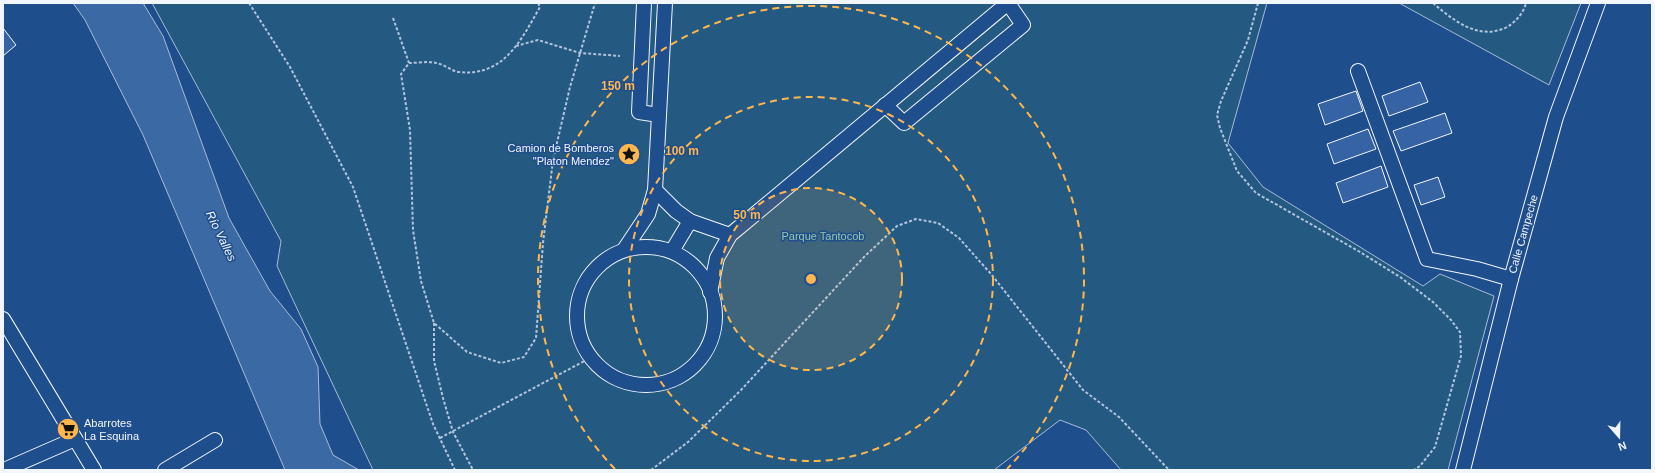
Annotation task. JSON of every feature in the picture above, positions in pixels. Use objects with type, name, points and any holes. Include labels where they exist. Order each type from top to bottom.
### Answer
[{"type":"street","points":[[644,3],[639,112],[659,115]]},
{"type":"street","points":[[624,250],[648,214],[655,190],[665,3]]},
{"type":"street","points":[[710,292],[717,258],[730,235],[885,105],[1008,3],[1023,25],[904,124],[885,105]]},
{"type":"street","name":"Calle Campeche","points":[[1463,470],[1510,279],[1556,117],[1598,3]]},
{"type":"street","points":[[1358,71],[1427,259],[1478,268],[1510,279]]},
{"type":"street","points":[[655,190],[676,211],[690,221],[730,235]]},
{"type":"street","points":[[672,251],[690,221]]},
{"type":"street","points":[[648,246],[672,251],[692,264],[707,282],[715,305],[714,329],[706,352],[690,370],[668,382],[647,386],[625,383],[605,373],[590,358],[579,339],[576,317],[579,295],[589,276],[604,260],[624,250],[648,246]]},
{"type":"street","points":[[3,318],[94,470]]},
{"type":"street","points":[[4,470],[76,439]]},
{"type":"street","points":[[165,470],[215,440]]},
{"type":"path","points":[[249,3],[290,67],[353,187],[433,424],[455,470]]},
{"type":"path","points":[[408,63],[436,63],[459,72],[482,71],[504,60],[515,47],[525,34],[540,7],[538,3]]},
{"type":"path","points":[[434,323],[467,352],[502,363],[524,357],[536,338],[543,243],[554,160],[570,87],[595,3]]},
{"type":"path","points":[[1258,3],[1248,40],[1221,101],[1217,115],[1220,128],[1237,171],[1256,193],[1360,252],[1400,277],[1433,302],[1451,320],[1460,332],[1461,356],[1435,447],[1420,466],[1414,470]]},
{"type":"path","points":[[1433,3],[1453,20],[1481,32],[1498,31],[1514,24],[1525,8],[1526,3]]},
{"type":"path","points":[[393,18],[408,63]]},
{"type":"path","points":[[515,47],[538,40],[580,53],[620,56]]},
{"type":"path","points":[[408,63],[400,74],[410,130],[413,230],[421,281],[434,323],[434,361],[453,432],[473,470]]},
{"type":"path","points":[[651,470],[688,442],[741,390],[869,252],[897,226],[916,219],[938,223],[959,238],[991,274],[1084,390],[1119,417],[1169,470]]},
{"type":"path","points":[[440,438],[590,358]]},
{"type":"green space","name":"Parque Tantocob","points":[[152,3],[1267,3],[1228,143],[1263,187],[1423,286],[1440,274],[1494,296],[1448,470],[1121,470],[1086,430],[1060,420],[994,470],[373,470],[277,266],[281,241]]},
{"type":"green space","points":[[1399,3],[1581,3],[1549,85]]},
{"type":"water","name":"Río Valles","points":[[73,3],[143,3],[163,36],[229,218],[270,291],[301,329],[318,367],[320,424],[333,455],[359,470],[285,470],[143,135],[85,20]]},
{"type":"building","points":[[3,28],[16,45],[3,56]]},
{"type":"building","points":[[1420,82],[1428,102],[1389,116],[1382,96]]},
{"type":"building","points":[[1356,91],[1363,111],[1325,125],[1318,104]]},
{"type":"building","points":[[1445,113],[1452,133],[1401,151],[1393,131]]},
{"type":"building","points":[[1368,129],[1376,149],[1334,164],[1327,144]]},
{"type":"building","points":[[1381,166],[1388,187],[1343,203],[1336,183]]},
{"type":"building","points":[[1438,177],[1445,197],[1421,205],[1414,185]]},
{"type":"place","name":"Camion de Bomberos \"Platon Mendez\"","points":[[629,154]]},
{"type":"place","name":"Abarrotes La Esquina","points":[[68,429]]}]
